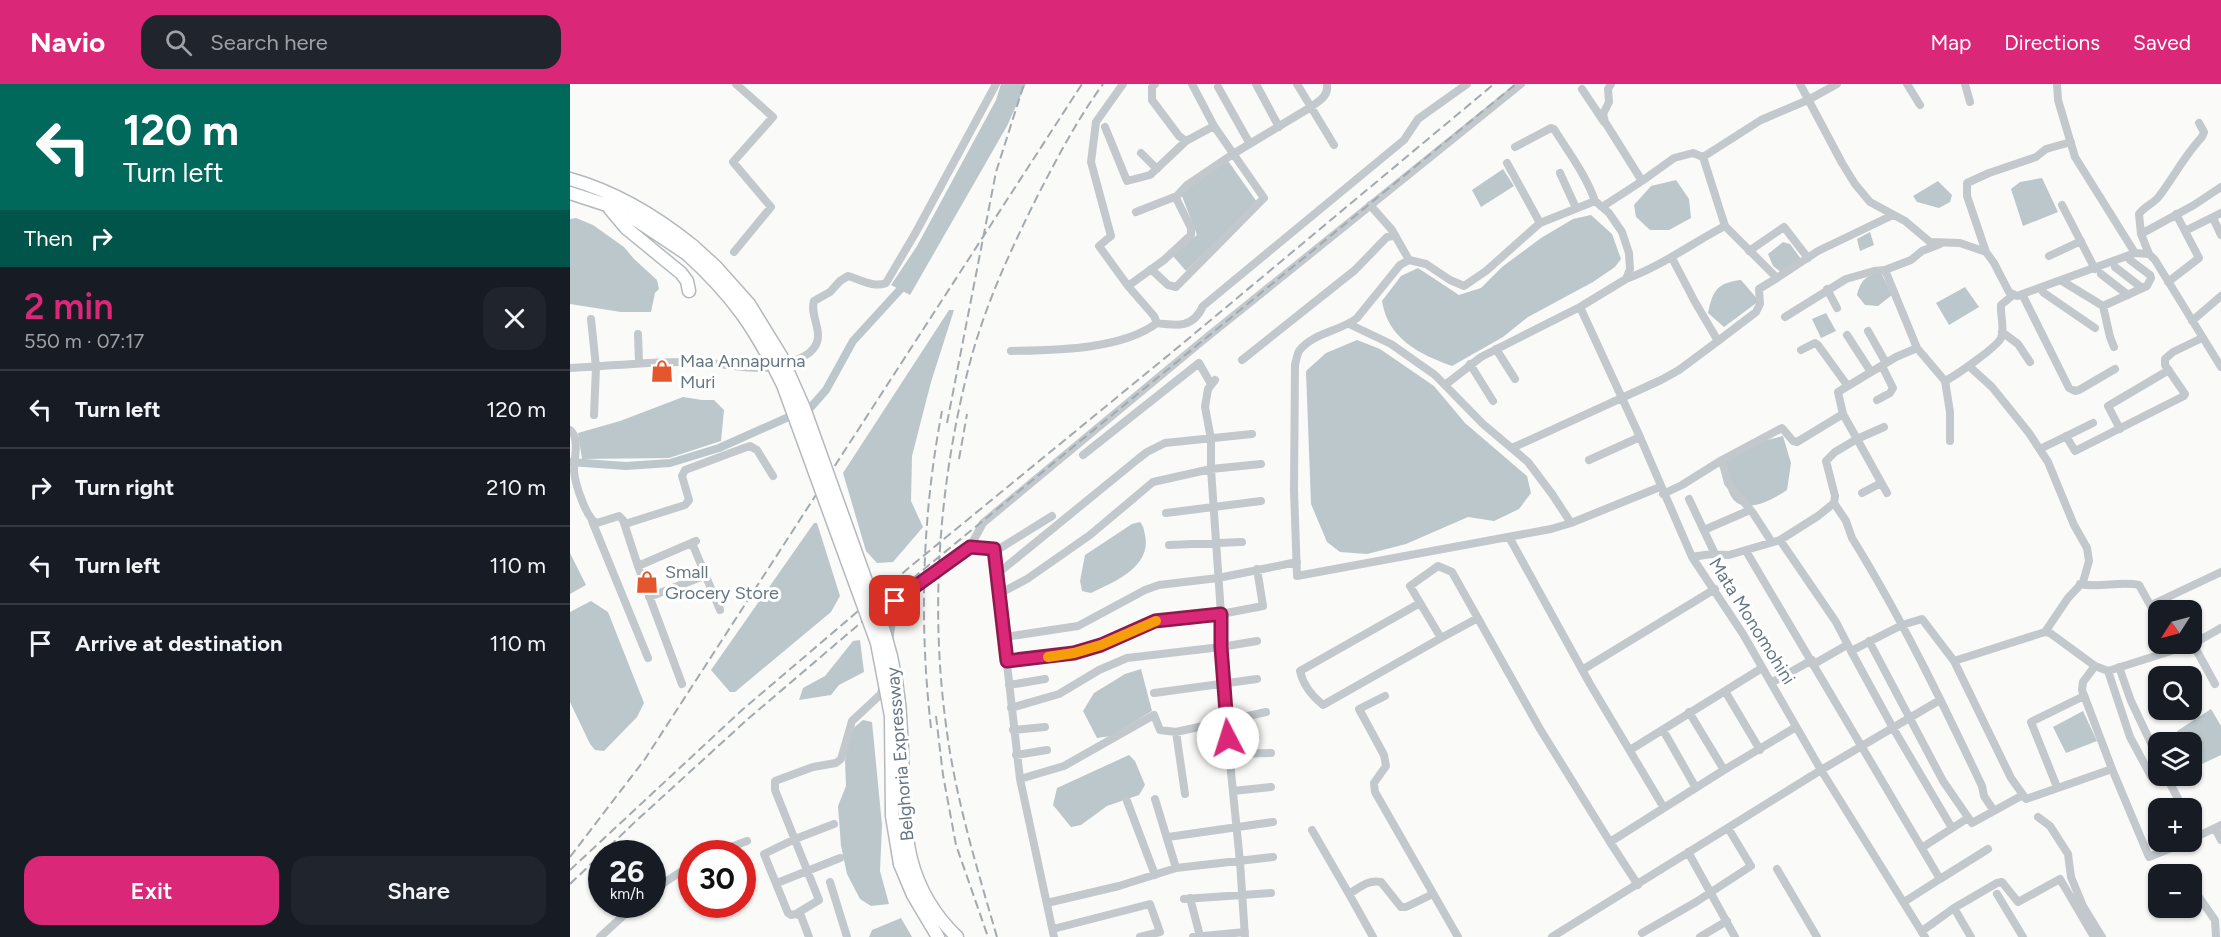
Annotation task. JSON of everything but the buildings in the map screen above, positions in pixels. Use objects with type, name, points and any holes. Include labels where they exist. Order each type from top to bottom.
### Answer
[{"type":"highway","name":"Belghoria Expressway","points":[[570,179],[611,195],[654,216],[690,250]]},
{"type":"highway","name":"Belghoria Expressway","points":[[570,193],[608,206],[690,250],[716,267],[749,304],[781,356],[804,408],[891,652],[899,699],[905,862],[913,895],[938,937]]},
{"type":"highway","points":[[608,206],[626,228],[681,273],[687,281],[689,291]]},
{"type":"highway","name":"Belghoria Expressway","points":[[905,862],[915,875],[929,904],[957,937]]},
{"type":"street","points":[[734,252],[771,207],[733,162],[773,117],[736,84]]},
{"type":"street","points":[[570,368],[695,362],[766,368],[803,358],[813,350],[818,338],[812,304],[814,301],[848,276],[879,285],[886,283],[911,242],[996,84]]},
{"type":"street","points":[[1124,84],[1096,122],[1091,162],[1111,236],[1099,246],[1157,322]]},
{"type":"street","points":[[1155,84],[1152,87],[1152,100],[1179,136],[1186,141]]},
{"type":"street","points":[[1151,269],[1168,285],[1176,287],[1264,198],[1214,126],[1192,84]]},
{"type":"street","points":[[1256,84],[1279,126]]},
{"type":"street","points":[[1297,84],[1334,145]]},
{"type":"street","points":[[1136,213],[1177,196],[1186,185],[1311,107],[1323,98],[1328,88],[1327,84]]},
{"type":"street","points":[[1011,351],[1071,348],[1115,341],[1134,337],[1157,322],[1171,325],[1188,324],[1198,317],[1203,306],[1404,140],[1418,119],[1467,84]]},
{"type":"street","points":[[834,824],[795,839],[764,854],[788,913],[791,915],[819,900],[795,839],[775,790],[775,781],[813,767],[836,763],[841,759],[852,721],[881,694],[895,601],[970,547],[983,523],[1186,354],[1521,84]]},
{"type":"street","points":[[1605,122],[1603,114],[1609,102],[1608,89],[1611,84]]},
{"type":"street","points":[[1800,84],[1860,191],[1875,206],[1905,221],[1925,240],[1937,244],[1960,243],[1986,252]]},
{"type":"street","points":[[1702,158],[1761,120],[1808,100],[1837,84]]},
{"type":"street","points":[[1907,84],[1920,105]]},
{"type":"street","points":[[1965,84],[1970,102]]},
{"type":"street","points":[[2068,84],[2057,86],[2058,100],[2075,158],[2132,257],[2151,278]]},
{"type":"street","points":[[1218,87],[1250,144]]},
{"type":"street","points":[[1582,89],[1642,181]]},
{"type":"street","points":[[2199,123],[2204,132],[2202,136],[2175,171],[2159,198],[2139,214],[2141,234],[2149,254],[2155,260],[2221,367]]},
{"type":"street","points":[[1105,127],[1127,181],[1150,175],[1186,141],[1214,126]]},
{"type":"street","points":[[1515,147],[1547,130],[1554,129],[1598,204],[1609,213],[1622,232],[1629,253],[1630,269],[1626,279]]},
{"type":"street","points":[[2013,295],[1986,252],[1967,196],[1967,183],[2036,157],[2046,149],[2071,142]]},
{"type":"street","points":[[1142,153],[1157,169]]},
{"type":"street","points":[[1777,278],[1725,226],[1702,158],[1693,153],[1674,158],[1642,181],[1598,204],[1576,208],[1540,223],[1486,271],[1464,286],[1425,264],[1409,261],[1400,266],[1358,318],[1324,334],[1299,351],[1295,365],[1294,562],[1297,576],[1509,537],[1571,523],[1682,485],[1722,460],[1782,429],[1793,441],[1797,442],[1843,414]]},
{"type":"street","points":[[1507,163],[1540,223]]},
{"type":"street","points":[[1560,172],[1576,208]]},
{"type":"street","points":[[2141,234],[2221,187]]},
{"type":"street","points":[[1128,286],[1191,235],[1191,228],[1179,207],[1177,196]]},
{"type":"street","points":[[1370,205],[1392,230],[1393,236],[1409,261]]},
{"type":"street","points":[[2062,206],[2098,271],[2128,295]]},
{"type":"street","points":[[2185,231],[2221,213]]},
{"type":"street","points":[[2168,282],[2199,258],[2176,214]]},
{"type":"street","points":[[1512,448],[1679,370],[1756,312],[1760,304],[1759,289],[1808,258],[1893,215]]},
{"type":"street","points":[[2213,218],[2221,236]]},
{"type":"street","points":[[1445,385],[1470,364],[1496,349],[1580,307],[1626,279],[1672,258],[1691,244],[1725,226]]},
{"type":"street","points":[[1749,251],[1784,227],[1808,258]]},
{"type":"street","points":[[1242,360],[1355,270],[1387,237],[1393,236]]},
{"type":"street","points":[[2049,256],[2081,242]]},
{"type":"street","points":[[1785,317],[1827,289],[1857,275],[1885,270],[1911,260],[1922,251],[1943,243]]},
{"type":"street","points":[[1945,381],[1970,367],[2000,340],[2001,304],[2013,295],[2023,296],[2132,257],[2149,254]]},
{"type":"street","points":[[1672,258],[1718,341]]},
{"type":"street","points":[[2115,267],[2142,288]]},
{"type":"street","points":[[1885,270],[1917,348],[1945,381],[1950,412],[1950,441]]},
{"type":"street","points":[[2103,306],[2147,286],[2151,278],[2162,272]]},
{"type":"street","points":[[2062,281],[2103,306],[2109,338],[2114,347]]},
{"type":"street","points":[[1827,289],[1837,308]]},
{"type":"street","points":[[2041,289],[2095,328]]},
{"type":"street","points":[[2023,296],[2069,388],[2079,390],[2115,369]]},
{"type":"street","points":[[2192,321],[2221,296]]},
{"type":"street","name":"Mata Monomohini","points":[[1580,307],[1692,557],[1715,590],[1821,770],[1923,934]]},
{"type":"street","points":[[591,319],[596,367],[594,415]]},
{"type":"street","points":[[1349,324],[1391,344],[1435,375],[1482,424],[1528,462],[1571,523]]},
{"type":"street","points":[[1868,331],[1893,388],[1890,393],[1877,400]]},
{"type":"street","points":[[2002,332],[2018,344],[2030,362]]},
{"type":"street","points":[[638,334],[639,363]]},
{"type":"street","points":[[1846,335],[1871,372]]},
{"type":"street","points":[[2066,436],[2075,452],[2184,396],[2185,394],[2164,362],[2169,355],[2202,338]]},
{"type":"street","points":[[1801,350],[1815,343],[1818,345],[1847,385]]},
{"type":"street","points":[[1887,493],[1843,414],[1838,392],[1884,364],[1917,348]]},
{"type":"street","points":[[1496,349],[1515,380]]},
{"type":"street","points":[[1186,354],[1195,367]]},
{"type":"street","points":[[1083,455],[1199,363],[1213,382],[1208,388],[1204,407],[1211,439],[1226,722],[1240,862],[1243,896],[1245,934],[1197,936],[1187,899],[1243,896],[1271,892]]},
{"type":"street","points":[[1470,364],[1493,401]]},
{"type":"street","points":[[1954,661],[2045,632],[2080,584],[2089,561],[2087,548],[2074,525],[2048,462],[2029,433],[1992,387],[1970,367]]},
{"type":"street","points":[[2120,429],[2108,406],[2169,370]]},
{"type":"street","points":[[2040,449],[2093,423]]},
{"type":"street","points":[[1884,427],[1857,439],[1835,452],[1826,461],[1835,496],[1834,503],[1902,625],[1982,786],[1984,796],[1994,811]]},
{"type":"street","points":[[570,430],[574,436],[576,456],[574,469],[577,485],[648,658]]},
{"type":"street","points":[[997,573],[1147,452],[1165,443],[1252,434]]},
{"type":"street","points":[[1589,460],[1640,437]]},
{"type":"street","points":[[592,521],[597,523],[685,505],[689,500],[682,476],[686,470],[750,446],[757,450],[773,476]]},
{"type":"street","points":[[1722,460],[1728,483],[1776,541],[1830,613],[1893,728],[1952,828]]},
{"type":"street","points":[[999,594],[1027,579],[1090,535],[1153,482],[1211,469],[1261,464]]},
{"type":"street","points":[[1862,493],[1881,483]]},
{"type":"street","points":[[1689,499],[1715,554]]},
{"type":"street","points":[[1166,513],[1261,501]]},
{"type":"street","points":[[1692,557],[1729,555],[1776,541],[1818,516],[1834,503]]},
{"type":"street","points":[[1704,530],[1750,510]]},
{"type":"street","points":[[994,552],[1052,516]]},
{"type":"street","points":[[619,519],[682,684]]},
{"type":"street","points":[[1509,537],[1582,670],[1664,808]]},
{"type":"street","points":[[638,566],[694,542],[704,576],[720,610]]},
{"type":"street","points":[[1169,545],[1242,542]]},
{"type":"street","points":[[970,547],[994,549],[1016,755],[1054,933],[1150,904],[1161,934],[1140,937]]},
{"type":"street","points":[[1746,551],[1940,879]]},
{"type":"street","points":[[1005,637],[1078,626],[1152,588],[1218,578],[1294,562]]},
{"type":"street","points":[[1441,638],[1410,586],[1438,566],[1452,572],[1540,729],[1638,885]]},
{"type":"street","points":[[1007,661],[1074,653],[1101,645],[1155,621],[1221,614],[1263,606],[1257,569]]},
{"type":"street","points":[[2162,600],[2221,572]]},
{"type":"street","points":[[649,597],[704,576]]},
{"type":"street","points":[[2080,584],[2096,587],[2139,585],[2148,600]]},
{"type":"street","points":[[1582,670],[1715,590]]},
{"type":"street","points":[[1420,603],[1300,671],[1312,696],[1323,705],[1478,618]]},
{"type":"street","points":[[1771,682],[1813,662],[1922,619],[1954,661],[2011,778],[2026,799],[2112,769]]},
{"type":"street","points":[[2202,639],[2221,628]]},
{"type":"street","points":[[2045,632],[2095,666],[2108,671],[2155,654]]},
{"type":"street","points":[[1011,708],[1059,694],[1099,669],[1127,658],[1257,641]]},
{"type":"street","points":[[1869,641],[1942,781],[1972,823],[2022,795]]},
{"type":"street","points":[[2198,654],[2215,684]]},
{"type":"street","points":[[2095,666],[2083,682],[2084,696],[2149,857],[2161,852]]},
{"type":"street","points":[[1630,750],[1762,668]]},
{"type":"street","points":[[2119,668],[2148,737]]},
{"type":"street","points":[[2108,671],[2130,737],[2148,770]]},
{"type":"street","points":[[1009,685],[1046,679]]},
{"type":"street","points":[[1154,693],[1257,679]]},
{"type":"street","points":[[1725,692],[1760,750]]},
{"type":"street","points":[[1385,696],[1359,709],[1384,755],[1386,766],[1374,783],[1375,792],[1458,937]]},
{"type":"street","points":[[2057,787],[2031,722],[2084,696]]},
{"type":"street","points":[[1552,937],[1821,770],[1940,700]]},
{"type":"street","points":[[2118,706],[2131,701]]},
{"type":"street","points":[[1020,779],[1064,766],[1154,715],[1160,730],[1176,732],[1266,711]]},
{"type":"street","points":[[1689,712],[1724,770]]},
{"type":"street","points":[[1013,730],[1045,727]]},
{"type":"street","points":[[1610,842],[1796,727]]},
{"type":"street","points":[[1663,730],[1696,788]]},
{"type":"street","points":[[1176,732],[1185,794]]},
{"type":"street","points":[[1016,755],[1047,750]]},
{"type":"street","points":[[1230,754],[1271,753]]},
{"type":"street","points":[[1233,791],[1271,787]]},
{"type":"street","points":[[1155,799],[1176,868]]},
{"type":"street","points":[[1127,801],[1155,875]]},
{"type":"street","points":[[2038,817],[2050,826],[2068,854],[2071,877],[2102,937]]},
{"type":"street","points":[[1923,847],[1968,818]]},
{"type":"street","points":[[1168,837],[1273,822]]},
{"type":"street","points":[[2202,834],[2218,826],[2221,840]]},
{"type":"street","points":[[1642,933],[1711,893],[1751,866],[1728,828]]},
{"type":"street","points":[[1312,830],[1373,937]]},
{"type":"street","points":[[1904,902],[1988,849]]},
{"type":"street","points":[[1688,852],[1735,937]]},
{"type":"street","points":[[1047,903],[1080,896],[1176,868],[1273,857]]},
{"type":"street","points":[[777,883],[840,858]]},
{"type":"street","points":[[1777,869],[1818,937]]},
{"type":"street","points":[[1923,934],[1954,908],[2002,882],[2018,903],[2060,879],[2094,937]]},
{"type":"street","points":[[1349,894],[1370,881],[1381,882],[1401,907],[1406,907],[1433,894]]},
{"type":"street","points":[[830,882],[847,937]]},
{"type":"street","points":[[1997,894],[2023,937]]},
{"type":"street","points":[[2202,901],[2215,920],[2216,937]]},
{"type":"street","points":[[1954,908],[1971,937]]},
{"type":"street","points":[[796,914],[801,916],[809,937]]},
{"type":"street","points":[[600,937],[621,918]]},
{"type":"street","points":[[1700,937],[1726,921]]},
{"type":"shaded area","points":[[1001,84],[1026,84],[1007,126],[910,295],[891,285],[917,246],[996,100]]},
{"type":"shaded area","points":[[1226,158],[1257,202],[1186,271],[1172,255],[1197,235],[1180,191]]},
{"type":"shaded area","points":[[1503,169],[1514,186],[1481,207],[1472,190]]},
{"type":"shaded area","points":[[2042,178],[2058,212],[2023,226],[2011,189],[2020,182]]},
{"type":"shaded area","points":[[1676,180],[1689,199],[1691,218],[1669,230],[1650,230],[1636,217],[1634,205],[1651,186]]},
{"type":"shaded area","points":[[1938,181],[1952,195],[1950,202],[1939,208],[1917,202],[1913,196]]},
{"type":"shaded area","points":[[1591,215],[1612,234],[1621,259],[1615,267],[1593,282],[1528,317],[1503,337],[1452,366],[1417,350],[1398,335],[1391,326],[1382,301],[1401,276],[1418,268],[1459,295],[1481,288],[1502,267],[1541,238],[1573,219]]},
{"type":"shaded area","points":[[576,218],[593,225],[624,247],[657,280],[659,289],[655,293],[651,312],[621,312],[570,304],[570,219]]},
{"type":"shaded area","points":[[1870,232],[1874,245],[1860,251],[1857,239]]},
{"type":"shaded area","points":[[1783,242],[1790,244],[1801,259],[1783,274],[1773,266],[1768,254]]},
{"type":"shaded area","points":[[1881,273],[1892,295],[1878,306],[1865,305],[1857,295],[1860,286],[1871,275]]},
{"type":"shaded area","points":[[1741,280],[1759,301],[1724,327],[1708,313],[1714,293],[1726,283]]},
{"type":"shaded area","points":[[1965,287],[1979,307],[1949,325],[1936,303]]},
{"type":"shaded area","points":[[949,310],[954,310],[931,382],[912,456],[911,501],[923,527],[893,562],[877,563],[866,551],[843,473]]},
{"type":"shaded area","points":[[1826,313],[1836,331],[1821,338],[1812,319]]},
{"type":"shaded area","points":[[1357,340],[1380,349],[1434,386],[1465,423],[1527,476],[1531,493],[1519,509],[1494,521],[1468,517],[1406,544],[1367,554],[1340,552],[1327,542],[1311,504],[1306,371],[1326,353]]},
{"type":"shaded area","points":[[683,397],[714,400],[724,410],[721,441],[669,458],[582,459],[578,433],[620,421]]},
{"type":"shaded area","points":[[1783,436],[1791,463],[1787,490],[1774,498],[1750,506],[1736,502],[1728,487],[1723,457],[1748,445]]},
{"type":"shaded area","points":[[1140,522],[1144,530],[1146,546],[1137,565],[1100,589],[1091,593],[1082,591],[1080,581],[1085,555],[1132,524]]},
{"type":"shaded area","points":[[814,523],[817,523],[840,596],[831,612],[735,692],[730,692],[711,670]]},
{"type":"shaded area","points":[[570,553],[586,585],[570,594]]},
{"type":"shaded area","points":[[591,601],[608,612],[644,703],[637,717],[604,751],[595,750],[590,744],[570,702],[570,612]]},
{"type":"shaded area","points":[[860,640],[864,672],[839,685],[831,695],[799,700],[803,688],[825,676],[853,641]]},
{"type":"shaded area","points":[[1141,669],[1152,711],[1111,736],[1097,738],[1083,711],[1094,693],[1125,674]]},
{"type":"shaded area","points":[[2211,709],[2221,726],[2221,755],[2202,764],[2202,732],[2177,731],[2194,720],[2202,720],[2202,715]]},
{"type":"shaded area","points":[[2083,711],[2097,741],[2066,753],[2053,727]]},
{"type":"shaded area","points":[[863,720],[872,722],[882,825],[880,871],[889,904],[871,906],[860,899],[847,874],[841,846],[838,806],[846,786],[845,761],[850,731]]},
{"type":"shaded area","points":[[1129,755],[1135,761],[1145,785],[1139,795],[1107,806],[1081,825],[1071,827],[1053,805],[1057,788]]},
{"type":"shaded area","points":[[901,918],[912,937],[869,937],[872,930]]},
{"type":"waterway","points":[[570,462],[626,466],[670,463],[719,448],[811,407],[826,390],[853,341],[907,282]]},
{"type":"railway","points":[[947,423],[996,172],[1024,84]]},
{"type":"railway","points":[[570,857],[645,759],[1082,84]]},
{"type":"railway","points":[[997,937],[961,806],[946,725],[941,681],[938,592],[944,502],[958,413],[974,348],[989,304],[1045,182],[1076,125],[1103,84]]},
{"type":"railway","points":[[570,870],[742,710],[911,566],[1494,84]]},
{"type":"railway","points":[[570,884],[749,718],[918,574],[1516,84]]},
{"type":"railway","points":[[931,728],[925,649],[924,569],[930,490],[942,411]]},
{"type":"railway","points":[[959,459],[967,414]]},
{"type":"railway","points":[[936,716],[943,775],[956,845],[988,937]]},
{"type":"slow traffic","points":[[1048,657],[1074,653],[1101,645],[1156,621]]},
{"type":"place","name":"Maa Annapurna Muri","points":[[662,371]]},
{"type":"place","name":"Small Grocery Store","points":[[647,582]]},
{"type":"route","points":[[895,601],[970,547],[994,549],[1007,661],[1074,653],[1101,645],[1155,621],[1221,614],[1221,647],[1228,738]]}]
